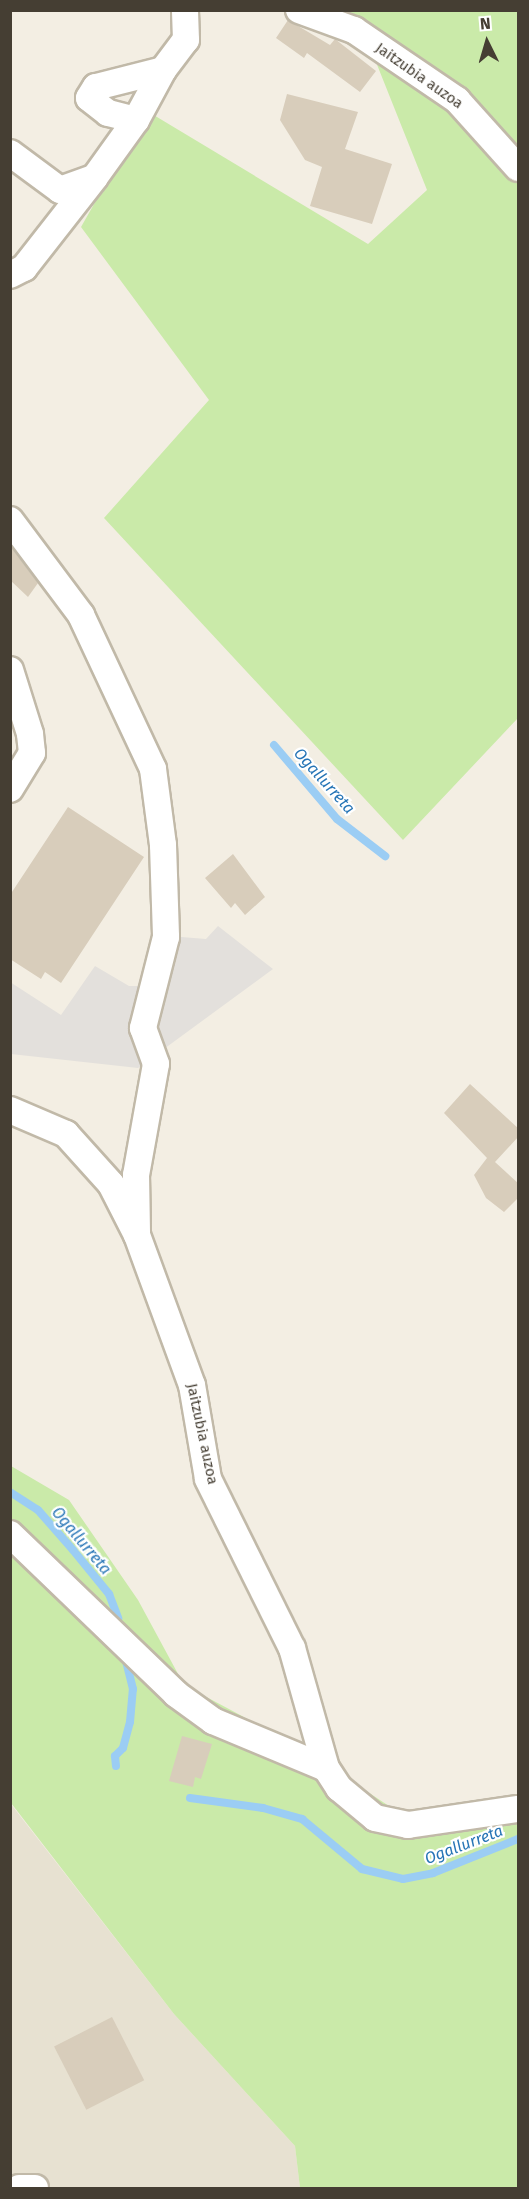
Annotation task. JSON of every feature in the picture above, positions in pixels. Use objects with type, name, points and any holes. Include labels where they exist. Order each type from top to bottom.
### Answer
[{"type":"street","points":[[10,275],[24,268],[136,120],[163,70],[186,40],[185,10]]},
{"type":"street","name":"Jaitzubia auzoa","points":[[299,10],[354,30],[457,100],[519,168]]},
{"type":"street","points":[[136,120],[108,113],[89,98],[96,87],[163,70]]},
{"type":"street","points":[[10,153],[60,190],[95,177]]},
{"type":"street","points":[[10,520],[81,615],[153,769],[163,845],[166,937],[143,1028],[156,1064],[136,1175],[137,1235]]},
{"type":"street","points":[[10,670],[30,734],[32,753],[10,789]]},
{"type":"street","name":"Jaitzubia auzoa","points":[[10,1110],[66,1134],[111,1184],[137,1235],[192,1385],[208,1479],[292,1648],[326,1768],[339,1788],[375,1818],[408,1825],[519,1809]]},
{"type":"street","points":[[10,1534],[176,1694],[213,1721],[326,1768]]},
{"type":"street","points":[[20,2188],[35,2188]]},
{"type":"shaded area","points":[[218,926],[273,969],[138,1068],[11,1054],[10,982],[61,1015],[95,966],[129,986],[165,986],[169,936],[206,939]]},
{"type":"shaded area","points":[[10,1803],[174,2014],[295,2146],[300,2188],[11,2188]]},
{"type":"green space","points":[[311,11],[518,11],[518,718],[403,840],[104,518],[209,400],[81,227],[147,111],[368,244],[427,190],[360,22]]},
{"type":"green space","points":[[11,1466],[69,1500],[138,1600],[184,1685],[300,1747],[410,1820],[518,1815],[518,2188],[300,2188],[295,2146],[174,2014],[11,1803]]},
{"type":"building","points":[[288,20],[330,45],[335,39],[376,71],[360,92],[307,53],[304,58],[276,38]]},
{"type":"building","points":[[287,94],[358,112],[345,149],[392,164],[372,224],[310,206],[322,167],[305,160],[280,120]]},
{"type":"building","points":[[10,546],[38,583],[28,597],[10,580]]},
{"type":"building","points":[[68,807],[144,857],[61,983],[45,972],[41,979],[10,959],[10,895]]},
{"type":"building","points":[[233,854],[265,897],[245,915],[235,903],[231,908],[205,878]]},
{"type":"building","points":[[470,1084],[519,1129],[519,1136],[495,1162],[519,1184],[519,1197],[504,1212],[486,1198],[474,1175],[487,1158],[444,1113]]},
{"type":"building","points":[[182,1736],[212,1744],[201,1779],[195,1777],[193,1787],[169,1781]]},
{"type":"building","points":[[112,2017],[144,2080],[86,2110],[54,2047]]},
{"type":"waterway","name":"Ogallurreta","points":[[274,745],[337,819],[385,856]]},
{"type":"waterway","name":"Ogallurreta","points":[[10,1492],[38,1510],[73,1550],[109,1594],[118,1618]]},
{"type":"waterway","name":"Ogallurreta","points":[[116,1766],[115,1756],[123,1748],[130,1722],[133,1689],[125,1658]]},
{"type":"waterway","name":"Ogallurreta","points":[[190,1798],[263,1808],[302,1819],[362,1869],[403,1879],[433,1873],[518,1839]]}]
